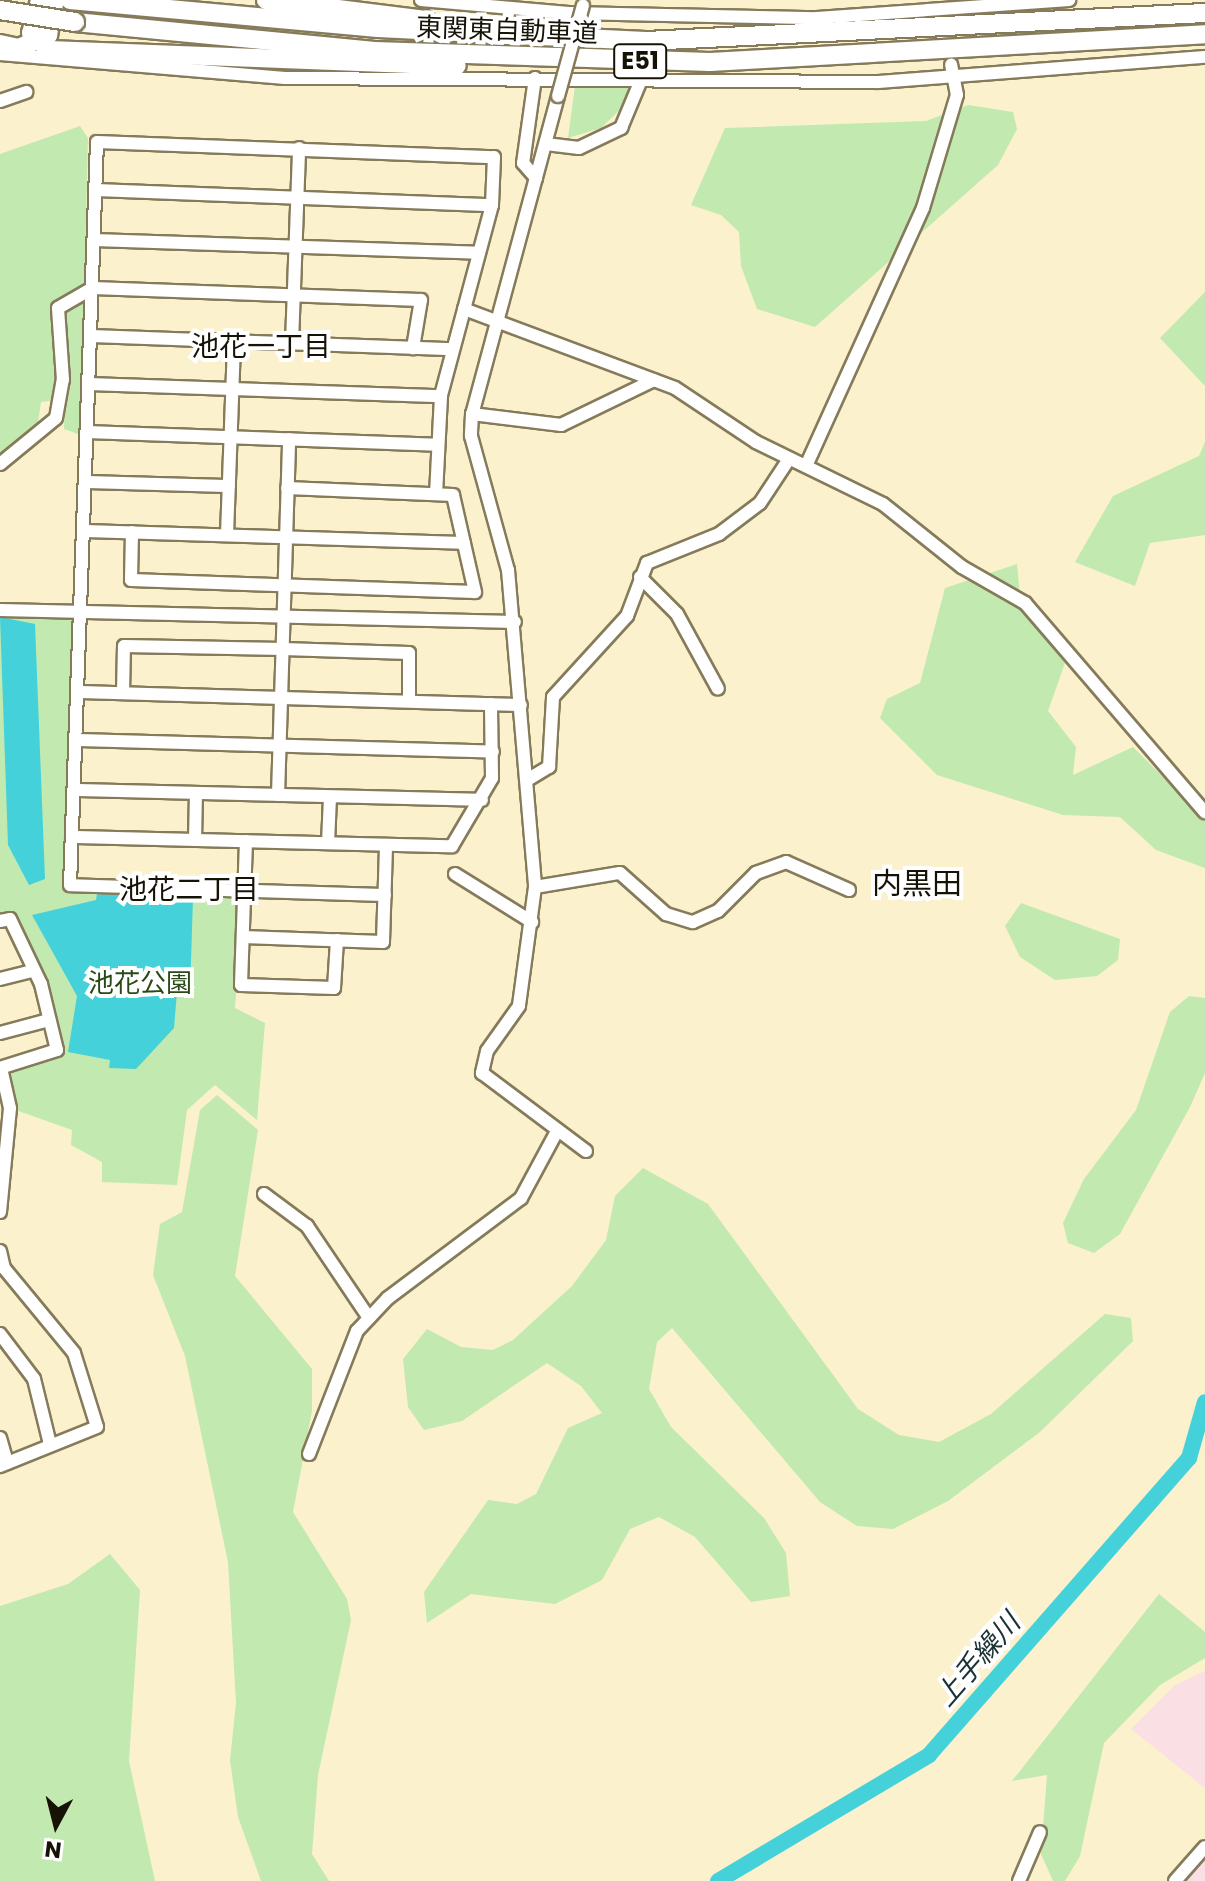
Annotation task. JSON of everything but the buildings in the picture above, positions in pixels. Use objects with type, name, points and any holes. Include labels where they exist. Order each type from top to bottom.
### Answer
[{"type":"highway","points":[[40,0],[31,33],[49,50],[349,65],[603,60]]},
{"type":"highway","points":[[2,53],[38,42],[48,35],[55,0]]},
{"type":"highway","points":[[266,0],[584,39]]},
{"type":"highway","name":"東関東自動車道","points":[[75,1],[584,39],[817,37],[1205,13]]},
{"type":"highway","name":"東関東自動車道","points":[[0,10],[75,22],[375,51],[603,60],[966,53],[1205,34]]},
{"type":"street","points":[[421,0],[571,13],[817,18],[933,2],[1069,0]]},
{"type":"street","points":[[562,0],[571,13]]},
{"type":"street","points":[[584,2],[472,414],[471,436],[508,570],[515,622],[535,887],[519,1006],[487,1051],[482,1073],[538,1109],[556,1133],[586,1151]]},
{"type":"street","points":[[933,2],[938,18]]},
{"type":"street","points":[[2,53],[285,78],[641,80],[957,79],[1205,57]]},
{"type":"street","points":[[806,466],[923,208],[957,79],[951,65]]},
{"type":"street","points":[[535,78],[523,163],[536,178]]},
{"type":"street","points":[[546,144],[579,148],[621,128],[641,80]]},
{"type":"street","points":[[0,101],[26,92]]},
{"type":"street","points":[[385,895],[70,885],[78,692],[74,611],[84,531],[97,142],[494,157],[492,205],[441,396],[436,494]]},
{"type":"street","points":[[292,343],[299,148]]},
{"type":"street","points":[[96,190],[492,205]]},
{"type":"street","points":[[94,240],[479,253]]},
{"type":"street","points":[[0,464],[56,418],[63,380],[58,308],[92,288],[421,300],[413,348]]},
{"type":"street","points":[[464,309],[654,380],[789,459],[883,504],[962,567],[1025,603],[1205,812]]},
{"type":"street","points":[[91,336],[453,349]]},
{"type":"street","points":[[227,535],[234,341]]},
{"type":"street","points":[[472,414],[561,425],[654,380]]},
{"type":"street","points":[[89,384],[441,396]]},
{"type":"street","points":[[87,432],[437,445]]},
{"type":"street","points":[[278,795],[289,439]]},
{"type":"street","points":[[527,780],[549,767],[553,697],[610,639],[650,559],[719,534],[760,503],[789,459]]},
{"type":"street","points":[[85,482],[229,486]]},
{"type":"street","points":[[132,532],[131,580],[475,592],[453,495],[287,488]]},
{"type":"street","points":[[84,531],[464,543]]},
{"type":"street","points":[[640,577],[677,614],[718,689]]},
{"type":"street","points":[[0,610],[515,622]]},
{"type":"street","points":[[123,693],[124,646],[283,649],[409,653],[409,701]]},
{"type":"street","points":[[78,692],[521,705]]},
{"type":"street","points":[[72,837],[452,846],[482,800],[493,752],[491,704]]},
{"type":"street","points":[[76,740],[493,752]]},
{"type":"street","points":[[74,790],[482,800]]},
{"type":"street","points":[[195,840],[196,793]]},
{"type":"street","points":[[328,843],[330,797]]},
{"type":"street","points":[[246,841],[241,985],[334,988],[337,940]]},
{"type":"street","points":[[243,937],[383,942],[386,845]]},
{"type":"street","points":[[535,887],[620,873],[666,914],[693,922],[718,911],[756,873],[786,862],[849,890]]},
{"type":"street","points":[[455,874],[532,922]]},
{"type":"street","points":[[0,921],[10,919],[49,1020],[57,1050],[1,1068],[10,1108],[0,1212]]},
{"type":"street","points":[[0,979],[31,971]]},
{"type":"street","points":[[0,1033],[49,1020]]},
{"type":"street","points":[[309,1454],[320,1441],[345,1352],[369,1318],[521,1198],[556,1133]]},
{"type":"street","points":[[264,1194],[307,1226],[369,1318]]},
{"type":"street","points":[[0,1251],[2,1269],[74,1353],[97,1427],[3,1464],[0,1438]]},
{"type":"street","points":[[0,1334],[29,1367],[50,1444]]},
{"type":"street","points":[[1019,1881],[1040,1832]]},
{"type":"street","points":[[1175,1881],[1205,1847]]},
{"type":"shaded area","points":[[1205,1671],[1205,1788],[1131,1729],[1175,1685]]},
{"type":"shaded area","points":[[1205,1853],[1205,1881],[1180,1881]]},
{"type":"green space","points":[[575,86],[628,88],[630,100],[601,128],[568,138]]},
{"type":"green space","points":[[968,105],[1013,112],[1017,129],[998,165],[815,327],[757,309],[741,266],[739,232],[721,215],[691,205],[725,128],[926,121]]},
{"type":"green space","points":[[80,126],[88,138],[81,435],[64,429],[65,399],[41,402],[35,443],[0,462],[0,154]]},
{"type":"green space","points":[[1205,292],[1205,386],[1160,338]]},
{"type":"green space","points":[[1205,442],[1205,535],[1150,543],[1135,586],[1075,562],[1113,496],[1199,456]]},
{"type":"green space","points":[[1017,564],[1021,606],[1065,663],[1048,711],[1076,747],[1073,775],[1133,747],[1205,819],[1205,868],[1156,850],[1120,817],[1063,815],[937,775],[880,718],[887,699],[920,683],[945,588]]},
{"type":"green space","name":"池花公園","points":[[0,610],[81,612],[70,885],[244,889],[235,1008],[265,1023],[257,1120],[215,1085],[187,1110],[177,1185],[102,1182],[102,1162],[71,1145],[72,1130],[10,1108],[3,1066],[51,1052],[49,1020],[10,919],[0,921]]},
{"type":"green space","points":[[1021,903],[1120,939],[1118,960],[1097,976],[1055,980],[1020,957],[1005,926]]},
{"type":"green space","points":[[1189,996],[1205,998],[1205,1073],[1190,1107],[1120,1234],[1094,1253],[1068,1243],[1063,1223],[1084,1179],[1136,1110],[1170,1012]]},
{"type":"green space","points":[[217,1095],[258,1130],[235,1276],[312,1369],[312,1411],[293,1512],[347,1599],[351,1620],[318,1775],[312,1854],[329,1881],[261,1881],[238,1817],[230,1760],[236,1703],[228,1562],[185,1356],[153,1275],[160,1224],[182,1212],[200,1110]]},
{"type":"green space","points":[[643,1168],[708,1204],[858,1409],[899,1435],[939,1442],[991,1414],[1105,1314],[1131,1318],[1133,1341],[1040,1432],[948,1501],[893,1529],[857,1526],[820,1502],[672,1328],[657,1342],[649,1389],[671,1427],[764,1518],[786,1553],[790,1596],[751,1602],[695,1537],[659,1517],[630,1529],[602,1580],[555,1604],[471,1594],[427,1623],[424,1592],[488,1500],[517,1504],[536,1494],[568,1428],[602,1413],[581,1386],[547,1363],[462,1421],[424,1430],[408,1407],[403,1359],[427,1329],[461,1347],[493,1350],[513,1340],[572,1286],[606,1240],[615,1196]]},
{"type":"green space","points":[[110,1554],[140,1590],[129,1761],[155,1881],[0,1881],[0,1606],[68,1584]]},
{"type":"green space","points":[[1159,1594],[1205,1632],[1205,1658],[1160,1685],[1104,1743],[1080,1856],[1065,1881],[1053,1881],[1041,1854],[1047,1775],[1012,1781]]},
{"type":"water","points":[[0,617],[35,624],[45,879],[29,885],[8,845]]},
{"type":"water","points":[[97,894],[193,897],[190,993],[177,992],[174,1028],[136,1069],[109,1068],[110,1060],[68,1052],[77,996],[32,915],[96,900]]},
{"type":"waterway","name":"上手繰川","points":[[718,1881],[929,1755],[1189,1458],[1205,1402]]},
{"type":"district","name":"池花一丁目","points":[[261,347]]},
{"type":"district","name":"内黒田","points":[[917,884]]},
{"type":"district","name":"池花二丁目","points":[[189,890]]}]
